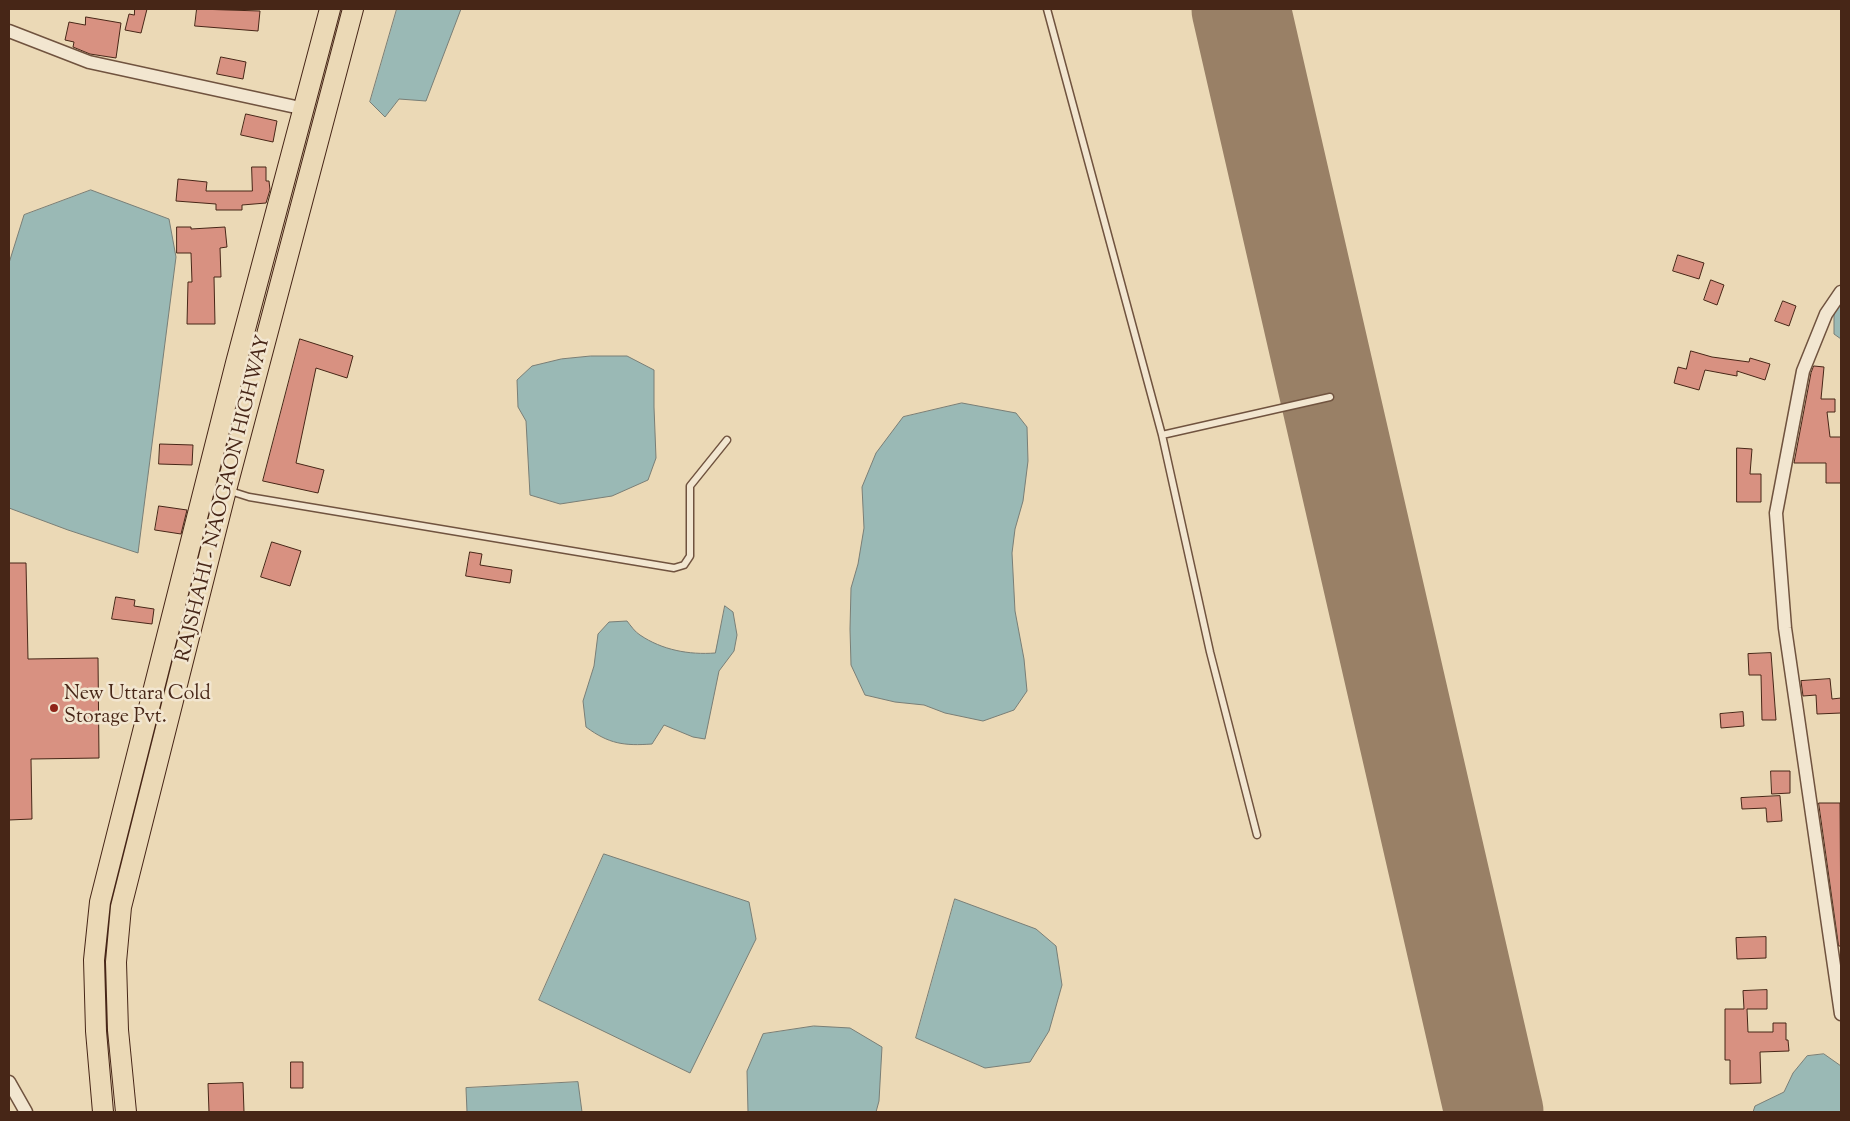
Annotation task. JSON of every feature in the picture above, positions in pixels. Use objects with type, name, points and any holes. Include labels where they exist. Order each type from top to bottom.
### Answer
[{"type":"main road","name":"RAJSHAHI - NAOGAON HIGHWAY","points":[[103,1112],[96,1031],[94,960],[100,902],[236,363],[305,109],[330,9]]},
{"type":"main road","name":"RAJSHAHI - NAOGAON HIGHWAY","points":[[126,1112],[118,1030],[116,962],[122,907],[226,490],[353,9]]},
{"type":"street","points":[[9,31],[89,62],[305,109]]},
{"type":"street","points":[[1841,292],[1826,314],[1803,371],[1776,513],[1785,628],[1841,1014]]},
{"type":"street","points":[[9,1082],[26,1112]]},
{"type":"lane","points":[[1047,9],[1162,435],[1210,652],[1256,835]]},
{"type":"lane","points":[[1162,435],[1330,397]]},
{"type":"lane","points":[[226,490],[249,497],[674,568],[684,565],[690,556],[690,486],[727,440]]},
{"type":"water","points":[[397,9],[461,9],[426,101],[399,99],[385,117],[370,102]]},
{"type":"water","points":[[91,190],[169,219],[176,257],[138,553],[9,508],[9,263],[24,215]]},
{"type":"water","points":[[1841,299],[1841,339],[1834,334],[1834,308]]},
{"type":"water","points":[[591,356],[627,356],[654,370],[656,458],[648,480],[612,496],[560,504],[530,495],[526,421],[518,407],[517,380],[532,366],[561,359]]},
{"type":"water","points":[[962,403],[1016,413],[1027,427],[1028,461],[1023,501],[1015,529],[1012,553],[1015,611],[1024,659],[1027,691],[1014,710],[983,721],[945,713],[924,705],[895,702],[865,695],[851,665],[851,588],[858,564],[864,528],[862,487],[876,453],[903,417]]},
{"type":"water","points":[[725,606],[733,612],[737,635],[734,651],[719,671],[705,739],[693,737],[664,725],[652,744],[633,745],[617,743],[594,733],[586,727],[583,701],[594,666],[598,634],[609,622],[627,621],[640,635],[667,648],[695,653],[715,653]]},
{"type":"water","points":[[604,854],[749,902],[756,939],[690,1073],[539,1000]]},
{"type":"water","points":[[955,899],[1036,929],[1056,946],[1062,985],[1049,1031],[1030,1062],[985,1068],[916,1038]]},
{"type":"water","points":[[814,1026],[850,1028],[882,1047],[879,1101],[876,1112],[748,1112],[747,1071],[763,1034]]},
{"type":"water","points":[[1824,1054],[1841,1066],[1841,1112],[1753,1112],[1755,1106],[1784,1092],[1793,1073],[1807,1056]]},
{"type":"water","points":[[578,1082],[582,1112],[467,1112],[466,1088]]},
{"type":"building","points":[[135,9],[147,9],[141,33],[125,30],[129,14],[134,15]]},
{"type":"building","points":[[197,9],[260,11],[258,31],[195,26]]},
{"type":"building","points":[[86,17],[121,23],[116,58],[90,54],[73,47],[74,42],[65,40],[69,22],[85,25]]},
{"type":"building","points":[[221,57],[246,62],[243,79],[217,74]]},
{"type":"building","points":[[246,114],[277,121],[273,142],[241,135]]},
{"type":"building","points":[[252,167],[266,167],[266,181],[269,181],[270,190],[266,203],[242,205],[242,210],[216,210],[216,204],[176,201],[178,179],[207,182],[206,191],[252,191]]},
{"type":"building","points":[[177,227],[191,227],[191,229],[225,227],[227,247],[220,248],[221,277],[214,277],[215,324],[187,324],[188,282],[192,282],[191,253],[177,253]]},
{"type":"building","points":[[1678,255],[1704,263],[1699,279],[1673,271]]},
{"type":"building","points":[[1711,280],[1724,285],[1717,305],[1704,300]]},
{"type":"building","points":[[1783,301],[1796,306],[1789,326],[1775,321]]},
{"type":"building","points":[[300,339],[353,356],[347,378],[316,368],[296,463],[324,470],[318,493],[263,481]]},
{"type":"building","points":[[1691,351],[1712,357],[1749,362],[1750,358],[1770,364],[1765,380],[1737,371],[1737,376],[1705,370],[1699,390],[1674,383],[1678,367],[1686,369]]},
{"type":"building","points":[[1814,366],[1824,367],[1821,399],[1835,399],[1835,412],[1827,412],[1830,437],[1841,437],[1841,483],[1826,483],[1826,463],[1794,463],[1811,373]]},
{"type":"building","points":[[160,444],[193,445],[192,465],[159,464]]},
{"type":"building","points":[[1737,448],[1752,449],[1750,474],[1761,474],[1761,502],[1737,502]]},
{"type":"building","points":[[159,506],[187,510],[181,534],[155,530]]},
{"type":"building","points":[[272,542],[301,551],[290,586],[261,577]]},
{"type":"building","points":[[470,552],[482,554],[480,565],[512,570],[510,583],[466,576]]},
{"type":"building","name":"New Uttara Cold Storage Pvt.","points":[[9,563],[26,563],[28,659],[98,658],[99,758],[31,759],[32,819],[9,820]]},
{"type":"building","points":[[116,597],[135,600],[134,606],[154,609],[152,624],[112,619]]},
{"type":"building","points":[[1771,653],[1776,720],[1762,720],[1761,675],[1749,675],[1748,654]]},
{"type":"building","points":[[1830,679],[1832,699],[1841,698],[1841,713],[1817,714],[1816,695],[1803,696],[1801,681]]},
{"type":"building","points":[[1743,712],[1744,726],[1721,728],[1720,714]]},
{"type":"building","points":[[1771,771],[1790,771],[1790,793],[1772,794]]},
{"type":"building","points":[[1780,796],[1782,821],[1767,822],[1766,808],[1742,809],[1741,798]]},
{"type":"building","points":[[1819,803],[1840,803],[1841,946],[1839,946]]},
{"type":"building","points":[[1766,937],[1766,958],[1737,959],[1736,938]]},
{"type":"building","points":[[1767,990],[1767,1009],[1747,1009],[1748,1032],[1773,1032],[1773,1023],[1786,1023],[1786,1040],[1788,1040],[1789,1051],[1760,1052],[1761,1083],[1730,1084],[1730,1060],[1725,1060],[1725,1009],[1744,1009],[1743,991]]},
{"type":"building","points":[[291,1062],[303,1062],[303,1088],[291,1088]]},
{"type":"building","points":[[243,1083],[244,1112],[209,1112],[208,1084]]},
{"type":"runway","points":[[1241,9],[1494,1112]]},
{"type":"place","name":"New Uttara Cold Storage Pvt.","points":[[54,708]]}]
